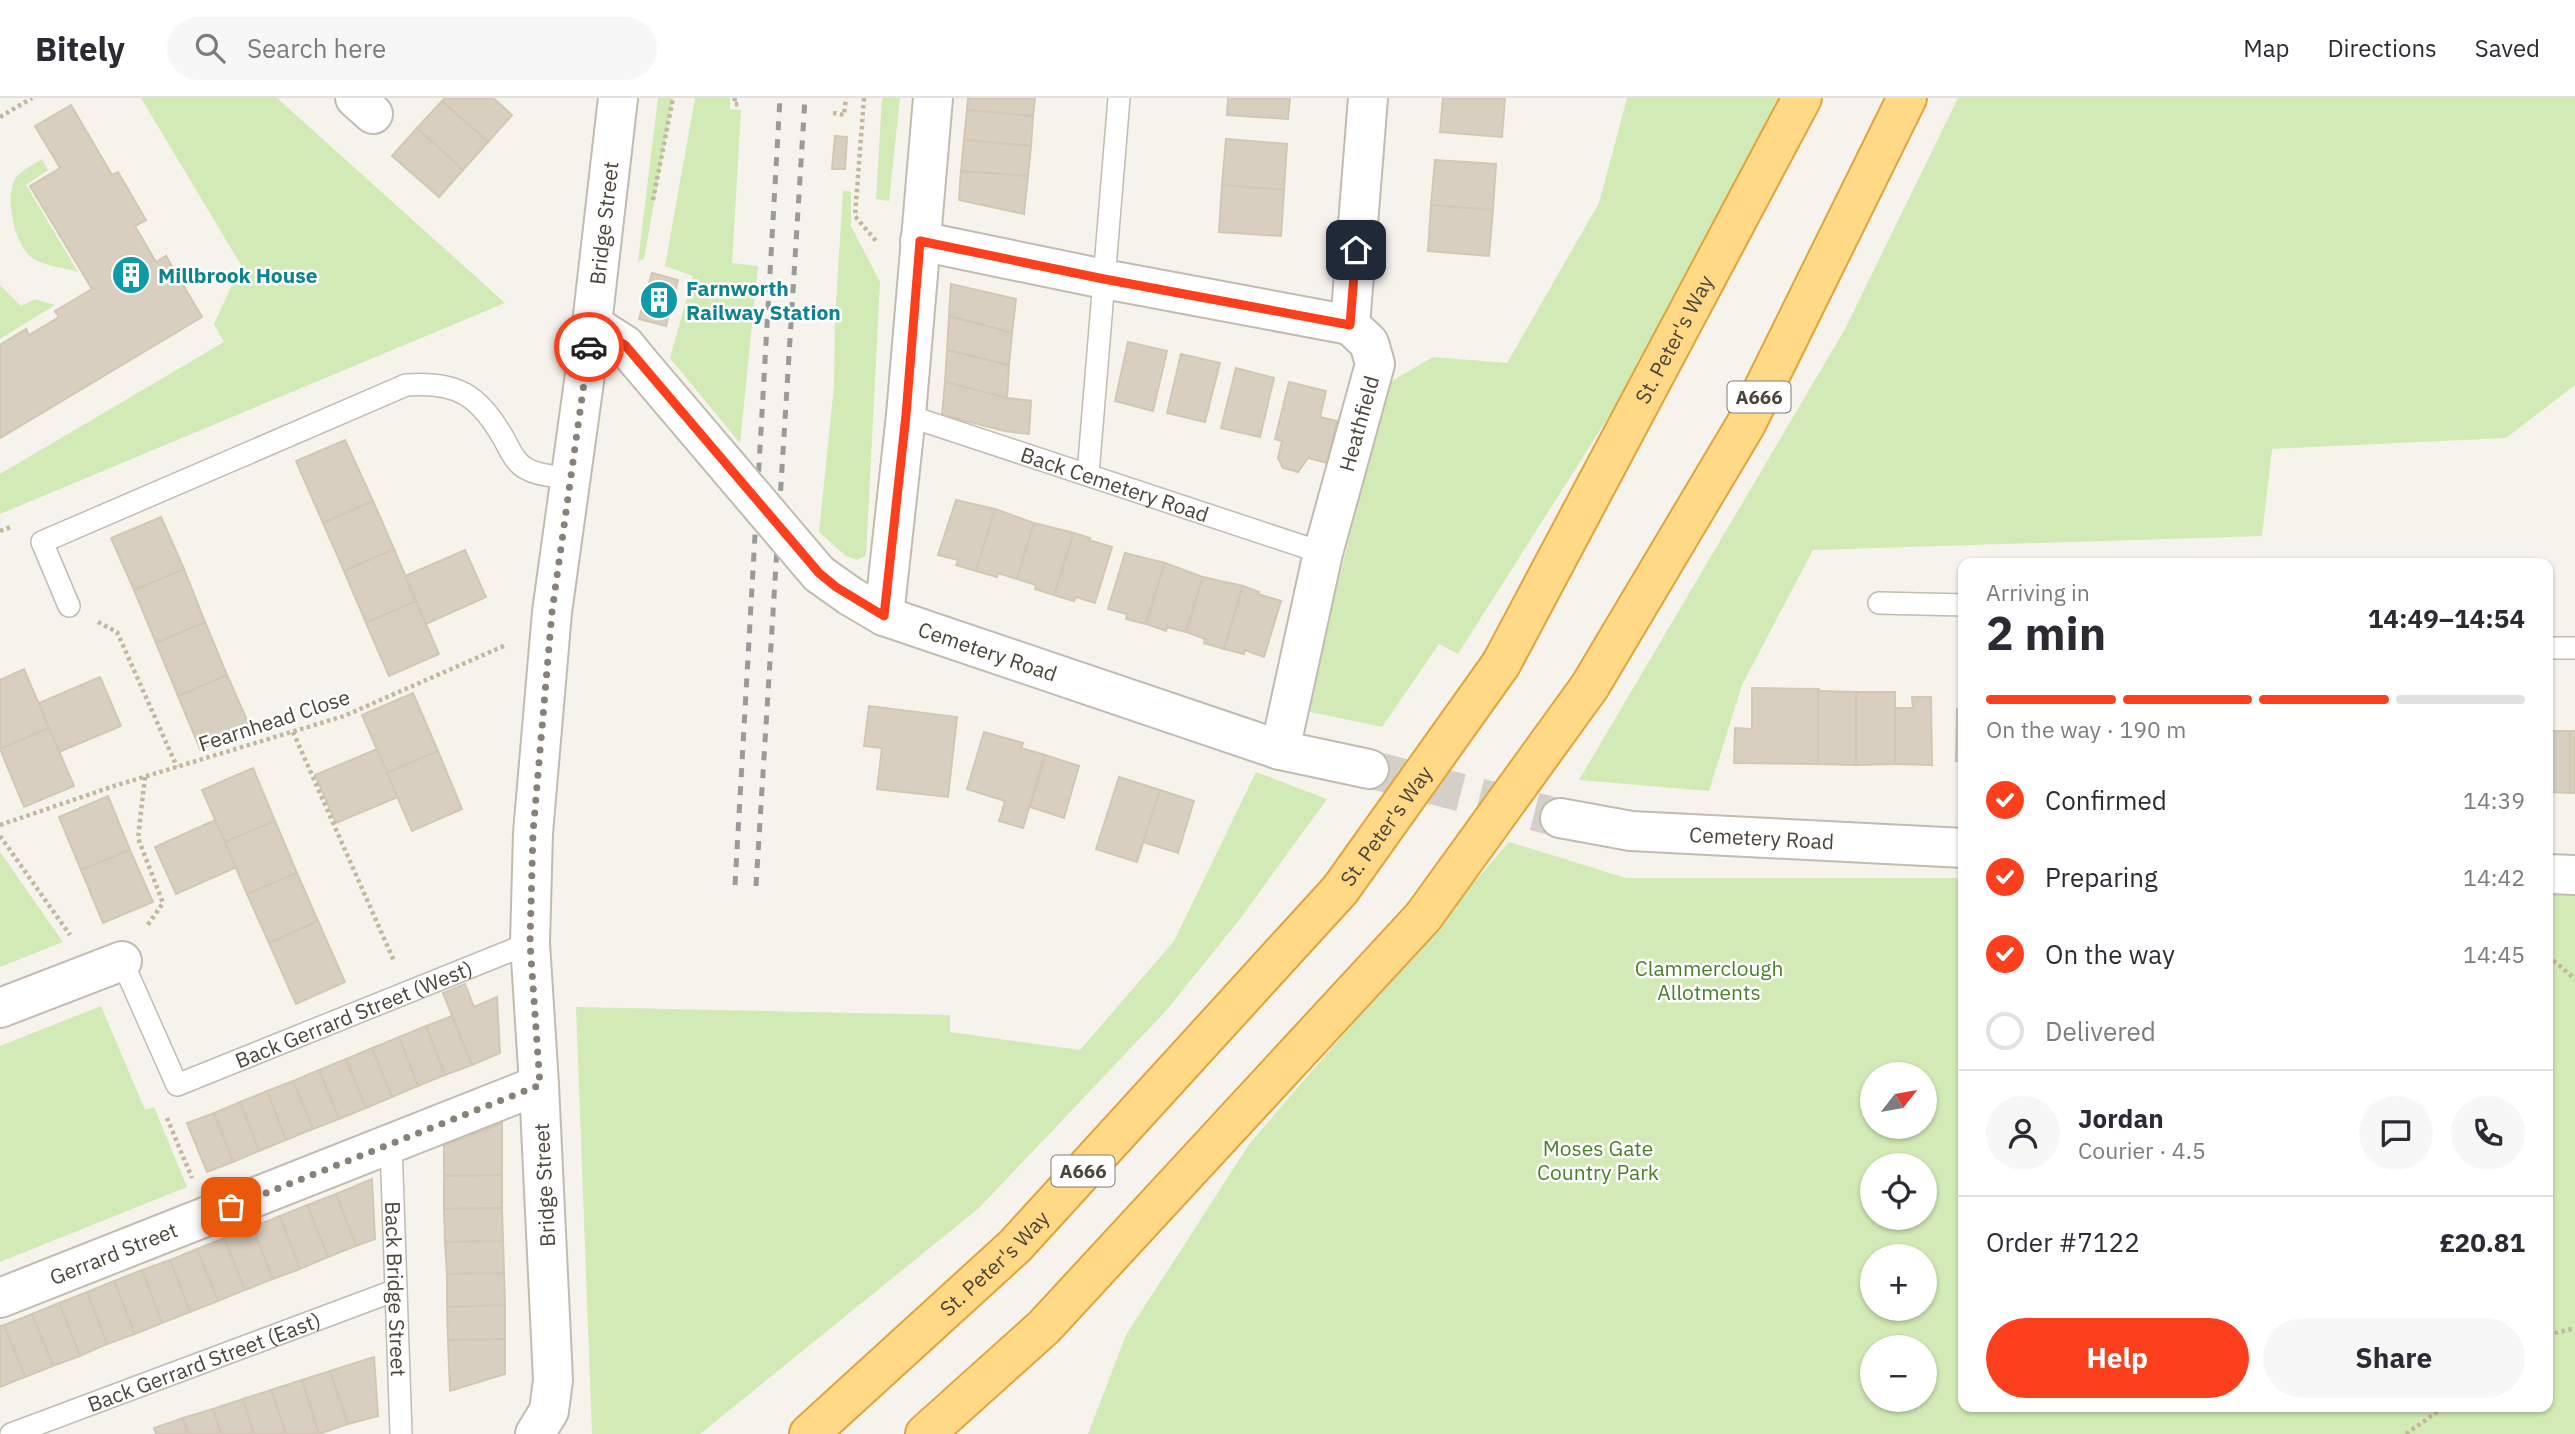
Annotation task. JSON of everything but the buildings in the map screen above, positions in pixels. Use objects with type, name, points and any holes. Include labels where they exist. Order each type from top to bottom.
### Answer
[{"type":"highway","name":"St. Peter's Way","points":[[809,1434],[1015,1246],[1340,890],[1501,664],[1802,98]]},
{"type":"highway","name":"A666","points":[[925,1434],[1044,1327],[1423,918],[1590,686],[1746,424],[1907,98]]},
{"type":"street","points":[[884,616],[906,415],[933,98]]},
{"type":"street","points":[[920,241],[1350,325],[1368,98]]},
{"type":"street","name":"Bridge Street","points":[[535,1434],[549,1411],[553,1380],[540,1085],[530,943],[533,832],[550,626],[592,324],[607,104]]},
{"type":"street","name":"Cemetery Road","points":[[592,324],[625,345],[819,573],[884,616],[1280,750],[1369,769]]},
{"type":"street","name":"Heathfield","points":[[1280,750],[1323,553],[1375,364],[1369,344],[1350,325]]},
{"type":"street","name":"Cemetery Road","points":[[1560,818],[1631,831],[1958,848]]},
{"type":"street","points":[[2553,874],[2575,875]]},
{"type":"street","points":[[0,1008],[105,967]]},
{"type":"street","name":"Gerrard Street","points":[[0,1298],[540,1085]]},
{"type":"lane","points":[[1088,474],[1119,98]]},
{"type":"lane","points":[[69,607],[42,542],[406,385],[432,383],[457,390],[478,403],[495,424],[517,462],[528,470],[570,478]]},
{"type":"lane","name":"Back Cemetery Road","points":[[906,415],[1323,553]]},
{"type":"lane","points":[[1880,603],[1958,605]]},
{"type":"lane","points":[[2553,648],[2575,648]]},
{"type":"lane","name":"Back Gerrard Street (West)","points":[[177,1085],[530,943]]},
{"type":"lane","points":[[105,967],[177,1085]]},
{"type":"lane","name":"Back Bridge Street","points":[[391,1144],[401,1434]]},
{"type":"lane","name":"Back Gerrard Street (East)","points":[[11,1434],[396,1290]]},
{"type":"path","points":[[0,117],[32,98]]},
{"type":"path","points":[[735,98],[734,104],[742,105]]},
{"type":"path","points":[[834,113],[844,115],[846,98]]},
{"type":"path","points":[[864,98],[855,216],[916,287]]},
{"type":"path","points":[[69,607],[117,632],[177,767]]},
{"type":"path","name":"Fearnhead Close","points":[[0,825],[145,776],[344,716],[550,626]]},
{"type":"path","points":[[293,732],[408,992]]},
{"type":"path","points":[[0,836],[71,936],[105,967],[163,903],[138,838],[145,776]]},
{"type":"path","points":[[2553,961],[2575,979]]},
{"type":"path","points":[[177,1085],[162,1107],[208,1216]]},
{"type":"path","points":[[2553,1334],[2575,1328]]},
{"type":"path","points":[[2406,1434],[2438,1412]]},
{"type":"green space","points":[[141,98],[277,98],[505,303],[0,514],[0,474],[224,342],[214,324],[241,265]]},
{"type":"green space","points":[[658,98],[673,98],[644,259],[638,261]]},
{"type":"green space","points":[[695,98],[730,98],[730,109],[741,110],[732,263],[758,266],[740,443],[670,358],[693,276],[665,266]]},
{"type":"green space","points":[[882,98],[900,98],[889,201],[876,199]]},
{"type":"green space","points":[[1627,98],[1786,98],[1621,397],[1458,654],[1439,644],[1382,727],[1306,711],[1388,383],[1433,357],[1507,363],[1599,203]]},
{"type":"green space","points":[[1958,98],[2575,98],[2575,385],[2506,438],[2272,449],[2262,536],[1813,550],[1742,685],[1709,791],[1579,780],[1845,329]]},
{"type":"green space","points":[[42,159],[48,170],[26,185],[78,272],[35,260],[22,246],[13,223],[11,199],[15,179]]},
{"type":"green space","points":[[843,190],[851,192],[851,226],[880,282],[866,556],[857,560],[846,556],[819,532],[834,386]]},
{"type":"green space","points":[[0,285],[21,306],[35,299],[55,305],[0,339]]},
{"type":"green space","points":[[1256,772],[1327,799],[1240,919],[1165,1012],[979,1208],[700,1434],[592,1434],[576,1007],[950,1015],[950,1032],[1080,1050],[1174,941]]},
{"type":"green space","name":"Moses Gate Country Park","points":[[1509,842],[1626,878],[1958,878],[1958,1412],[2553,1412],[2553,894],[2575,896],[2575,1434],[1088,1434],[1126,1335],[1250,1143]]},
{"type":"green space","points":[[0,852],[63,942],[0,967]]},
{"type":"green space","points":[[101,1006],[145,1110],[154,1107],[187,1187],[0,1262],[0,1046]]},
{"type":"tunnel","points":[[1369,769],[1560,818]]},
{"type":"railway","points":[[735,885],[780,98]]},
{"type":"railway","points":[[756,886],[805,98]]},
{"type":"way so far","points":[[231,1207],[540,1085],[530,943],[533,832],[552,612],[589,347]]},
{"type":"place","name":"Millbrook House","points":[[131,275]]},
{"type":"place","name":"Farnworth Railway Station","points":[[659,300]]},
{"type":"route","points":[[589,347],[592,324],[625,345],[819,573],[836,587],[884,616],[906,415],[920,241],[1350,325],[1356,250]]},
{"type":"park label","name":"Clammerclough Allotments","points":[[1709,980]]}]
